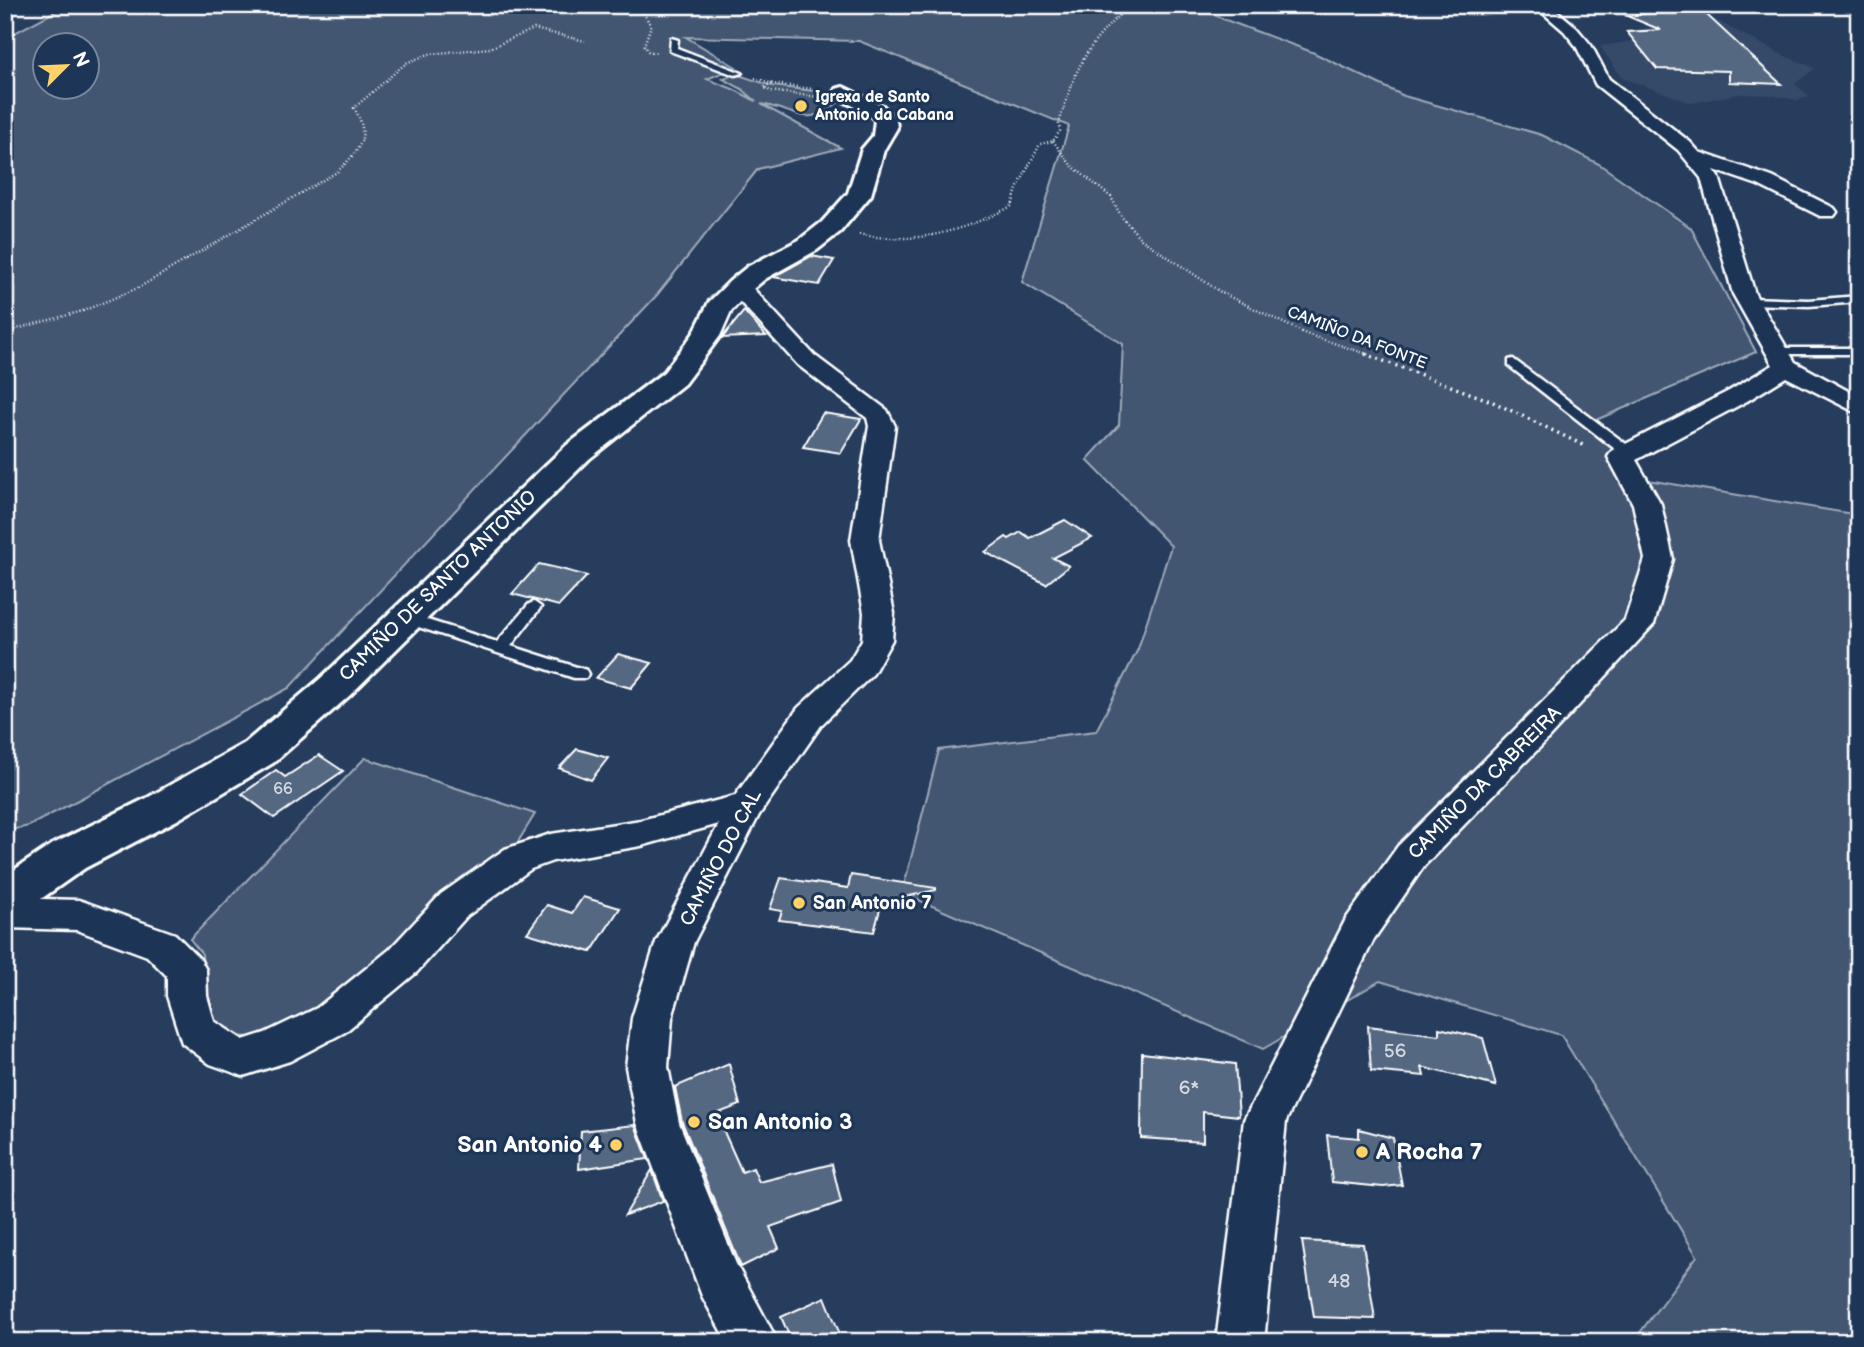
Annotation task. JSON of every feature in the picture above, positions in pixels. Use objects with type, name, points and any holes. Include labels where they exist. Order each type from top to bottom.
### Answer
[{"type":"street","points":[[1541,5],[1569,28],[1583,45],[1602,82],[1692,156],[1710,177],[1748,301],[1782,359],[1859,407]]},
{"type":"street","name":"CAMIÑO DE SANTO ANTONIO","points":[[5,900],[69,856],[162,809],[259,753],[335,687],[578,452],[674,378],[706,336],[719,308],[739,287],[756,272],[808,245],[831,227],[859,195],[873,149],[883,137],[886,128],[885,119],[876,110],[833,95]]},
{"type":"street","points":[[1692,156],[1765,181],[1826,212]]},
{"type":"street","name":"CAMIÑO DO CAL","points":[[739,287],[806,360],[878,415],[882,426],[865,540],[879,613],[877,640],[862,667],[810,716],[745,808],[676,942],[652,1018],[647,1067],[658,1123],[719,1279],[754,1342]]},
{"type":"street","points":[[1625,455],[1738,396],[1782,359]]},
{"type":"street","name":"CAMIÑO DA CABREIRA","points":[[1240,1342],[1265,1119],[1360,930],[1411,856],[1639,624],[1659,559],[1647,504],[1625,455]]},
{"type":"street","points":[[5,913],[79,915],[161,945],[186,970],[187,996],[196,1031],[225,1051],[243,1058],[275,1048],[331,1020],[403,961],[454,905],[518,859],[551,848],[642,834],[719,811],[745,808]]},
{"type":"lane","points":[[674,40],[673,49],[738,73]]},
{"type":"lane","points":[[1748,301],[1809,303],[1859,299]]},
{"type":"lane","points":[[1782,359],[1859,351]]},
{"type":"lane","points":[[1513,363],[1625,455]]},
{"type":"lane","points":[[500,648],[534,607]]},
{"type":"lane","points":[[405,618],[580,674]]},
{"type":"path","points":[[831,227],[901,240],[927,237],[985,220],[1012,206],[1017,189],[1040,144],[1053,141],[1060,131],[1059,124],[1072,78],[1104,28],[1131,5]]},
{"type":"path","points":[[5,332],[83,311],[138,288],[337,172],[356,154],[364,139],[364,122],[354,108],[376,86],[406,63],[429,54],[490,48],[534,29],[585,41]]},
{"type":"path","points":[[773,84],[833,95],[770,91],[764,87],[773,84]]},
{"type":"path","name":"CAMIÑO DA FONTE","points":[[1053,141],[1071,165],[1111,197],[1121,216],[1140,239],[1222,293],[1306,334],[1491,401],[1566,439],[1625,455]]},
{"type":"shaded area","points":[[67,5],[1195,5],[1223,19],[1312,52],[1404,96],[1542,135],[1599,164],[1691,228],[1756,352],[1596,420],[1642,479],[1859,515],[1859,1342],[1633,1342],[1697,1256],[1561,1035],[1380,981],[1263,1049],[902,893],[939,750],[1096,731],[1138,649],[1171,546],[1087,460],[1119,425],[1123,344],[1022,282],[1069,126],[859,41],[686,37],[736,67],[707,79],[756,101],[742,89],[723,79],[736,74],[772,86],[838,94],[844,98],[820,114],[811,116],[761,104],[841,148],[758,169],[657,295],[289,688],[29,826],[5,831],[5,38]]},
{"type":"shaded area","points":[[1712,18],[1783,55],[1815,68],[1795,84],[1810,97],[1797,100],[1739,94],[1692,103],[1622,78],[1600,46],[1653,38],[1635,30]]},
{"type":"shaded area","points":[[365,758],[535,814],[505,863],[330,1009],[261,1038],[224,1035],[206,1026],[202,954],[190,939]]},
{"type":"building","points":[[1688,8],[1707,15],[1781,84],[1729,82],[1729,71],[1657,69],[1627,32],[1661,30],[1627,16]]},
{"type":"building","points":[[811,256],[834,260],[819,285],[773,277]]},
{"type":"building","points":[[744,311],[766,336],[722,338]]},
{"type":"building","points":[[823,413],[861,419],[841,453],[803,447]]},
{"type":"building","points":[[1065,520],[1092,538],[1053,558],[1069,566],[1046,584],[985,552],[1006,537],[1009,539],[1021,532],[1030,538]]},
{"type":"building","points":[[539,564],[587,576],[559,606],[512,594]]},
{"type":"building","points":[[618,654],[652,663],[631,688],[596,678]]},
{"type":"building","points":[[577,749],[608,758],[591,780],[559,768]]},
{"type":"building","points":[[319,755],[343,771],[274,818],[242,794],[276,770],[285,777]]},
{"type":"building","points":[[851,875],[936,890],[882,902],[874,932],[779,920],[782,911],[770,909],[781,878],[848,888]]},
{"type":"building","points":[[583,897],[620,908],[591,952],[527,933],[547,905],[572,913]]},
{"type":"building","points":[[1368,1026],[1439,1035],[1439,1028],[1483,1038],[1496,1086],[1422,1067],[1424,1076],[1371,1071]]},
{"type":"building","points":[[1142,1053],[1235,1064],[1239,1116],[1203,1112],[1203,1142],[1141,1138]]},
{"type":"building","points":[[729,1064],[740,1105],[716,1114],[742,1172],[753,1168],[759,1182],[832,1164],[841,1202],[770,1227],[779,1248],[741,1267],[682,1122],[675,1087]]},
{"type":"building","name":"San Antonio 4","points":[[635,1125],[648,1159],[579,1169],[581,1131]]},
{"type":"building","name":"A Rocha 7","points":[[1359,1129],[1393,1138],[1402,1185],[1383,1187],[1332,1182],[1327,1135],[1359,1138]]},
{"type":"building","points":[[652,1170],[663,1201],[625,1215]]},
{"type":"building","points":[[1302,1241],[1363,1244],[1375,1319],[1314,1317]]},
{"type":"building","points":[[825,1297],[839,1332],[821,1342],[792,1342],[781,1317]]},
{"type":"place","name":"Igrexa de Santo Antonio da Cabana","points":[[801,106]]},
{"type":"place","name":"San Antonio 7","points":[[799,903]]},
{"type":"place","name":"San Antonio 3","points":[[694,1122]]},
{"type":"place","name":"San Antonio 4","points":[[616,1145]]},
{"type":"place","name":"A Rocha 7","points":[[1362,1152]]}]
